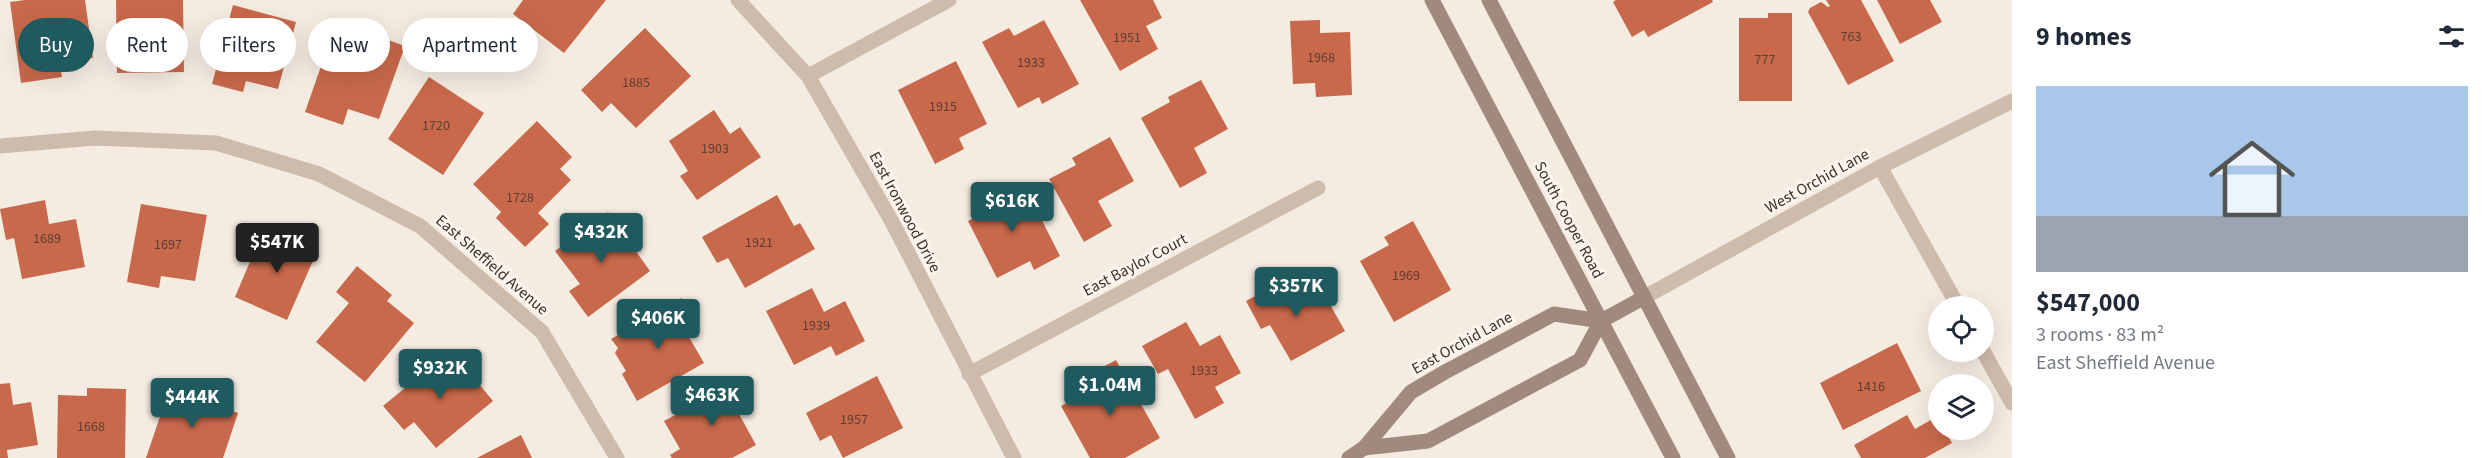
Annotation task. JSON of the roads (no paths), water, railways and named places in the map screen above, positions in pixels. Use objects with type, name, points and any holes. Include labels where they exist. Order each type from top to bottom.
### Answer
[{"type":"main road","name":"South Cooper Road","points":[[1432,0],[1673,458]]},
{"type":"main road","name":"South Cooper Road","points":[[1489,0],[1728,458]]},
{"type":"main road","points":[[1601,321],[1643,298]]},
{"type":"main road","name":"East Orchid Lane","points":[[1349,458],[1364,448],[1411,392],[1444,372],[1554,314],[1601,321],[1580,360],[1428,441],[1364,448]]},
{"type":"street","name":"East Ironwood Drive","points":[[738,0],[808,76],[891,220],[1014,458]]},
{"type":"street","points":[[808,76],[949,0]]},
{"type":"street","name":"West Orchid Lane","points":[[1643,298],[1880,167],[2012,101]]},
{"type":"street","name":"East Sheffield Avenue","points":[[0,146],[95,138],[216,143],[329,179],[420,226],[542,332],[617,458]]},
{"type":"street","points":[[1880,167],[1952,296]]},
{"type":"street","name":"East Baylor Court","points":[[969,374],[1318,188]]},
{"type":"street","points":[[1989,362],[2012,404]]}]
